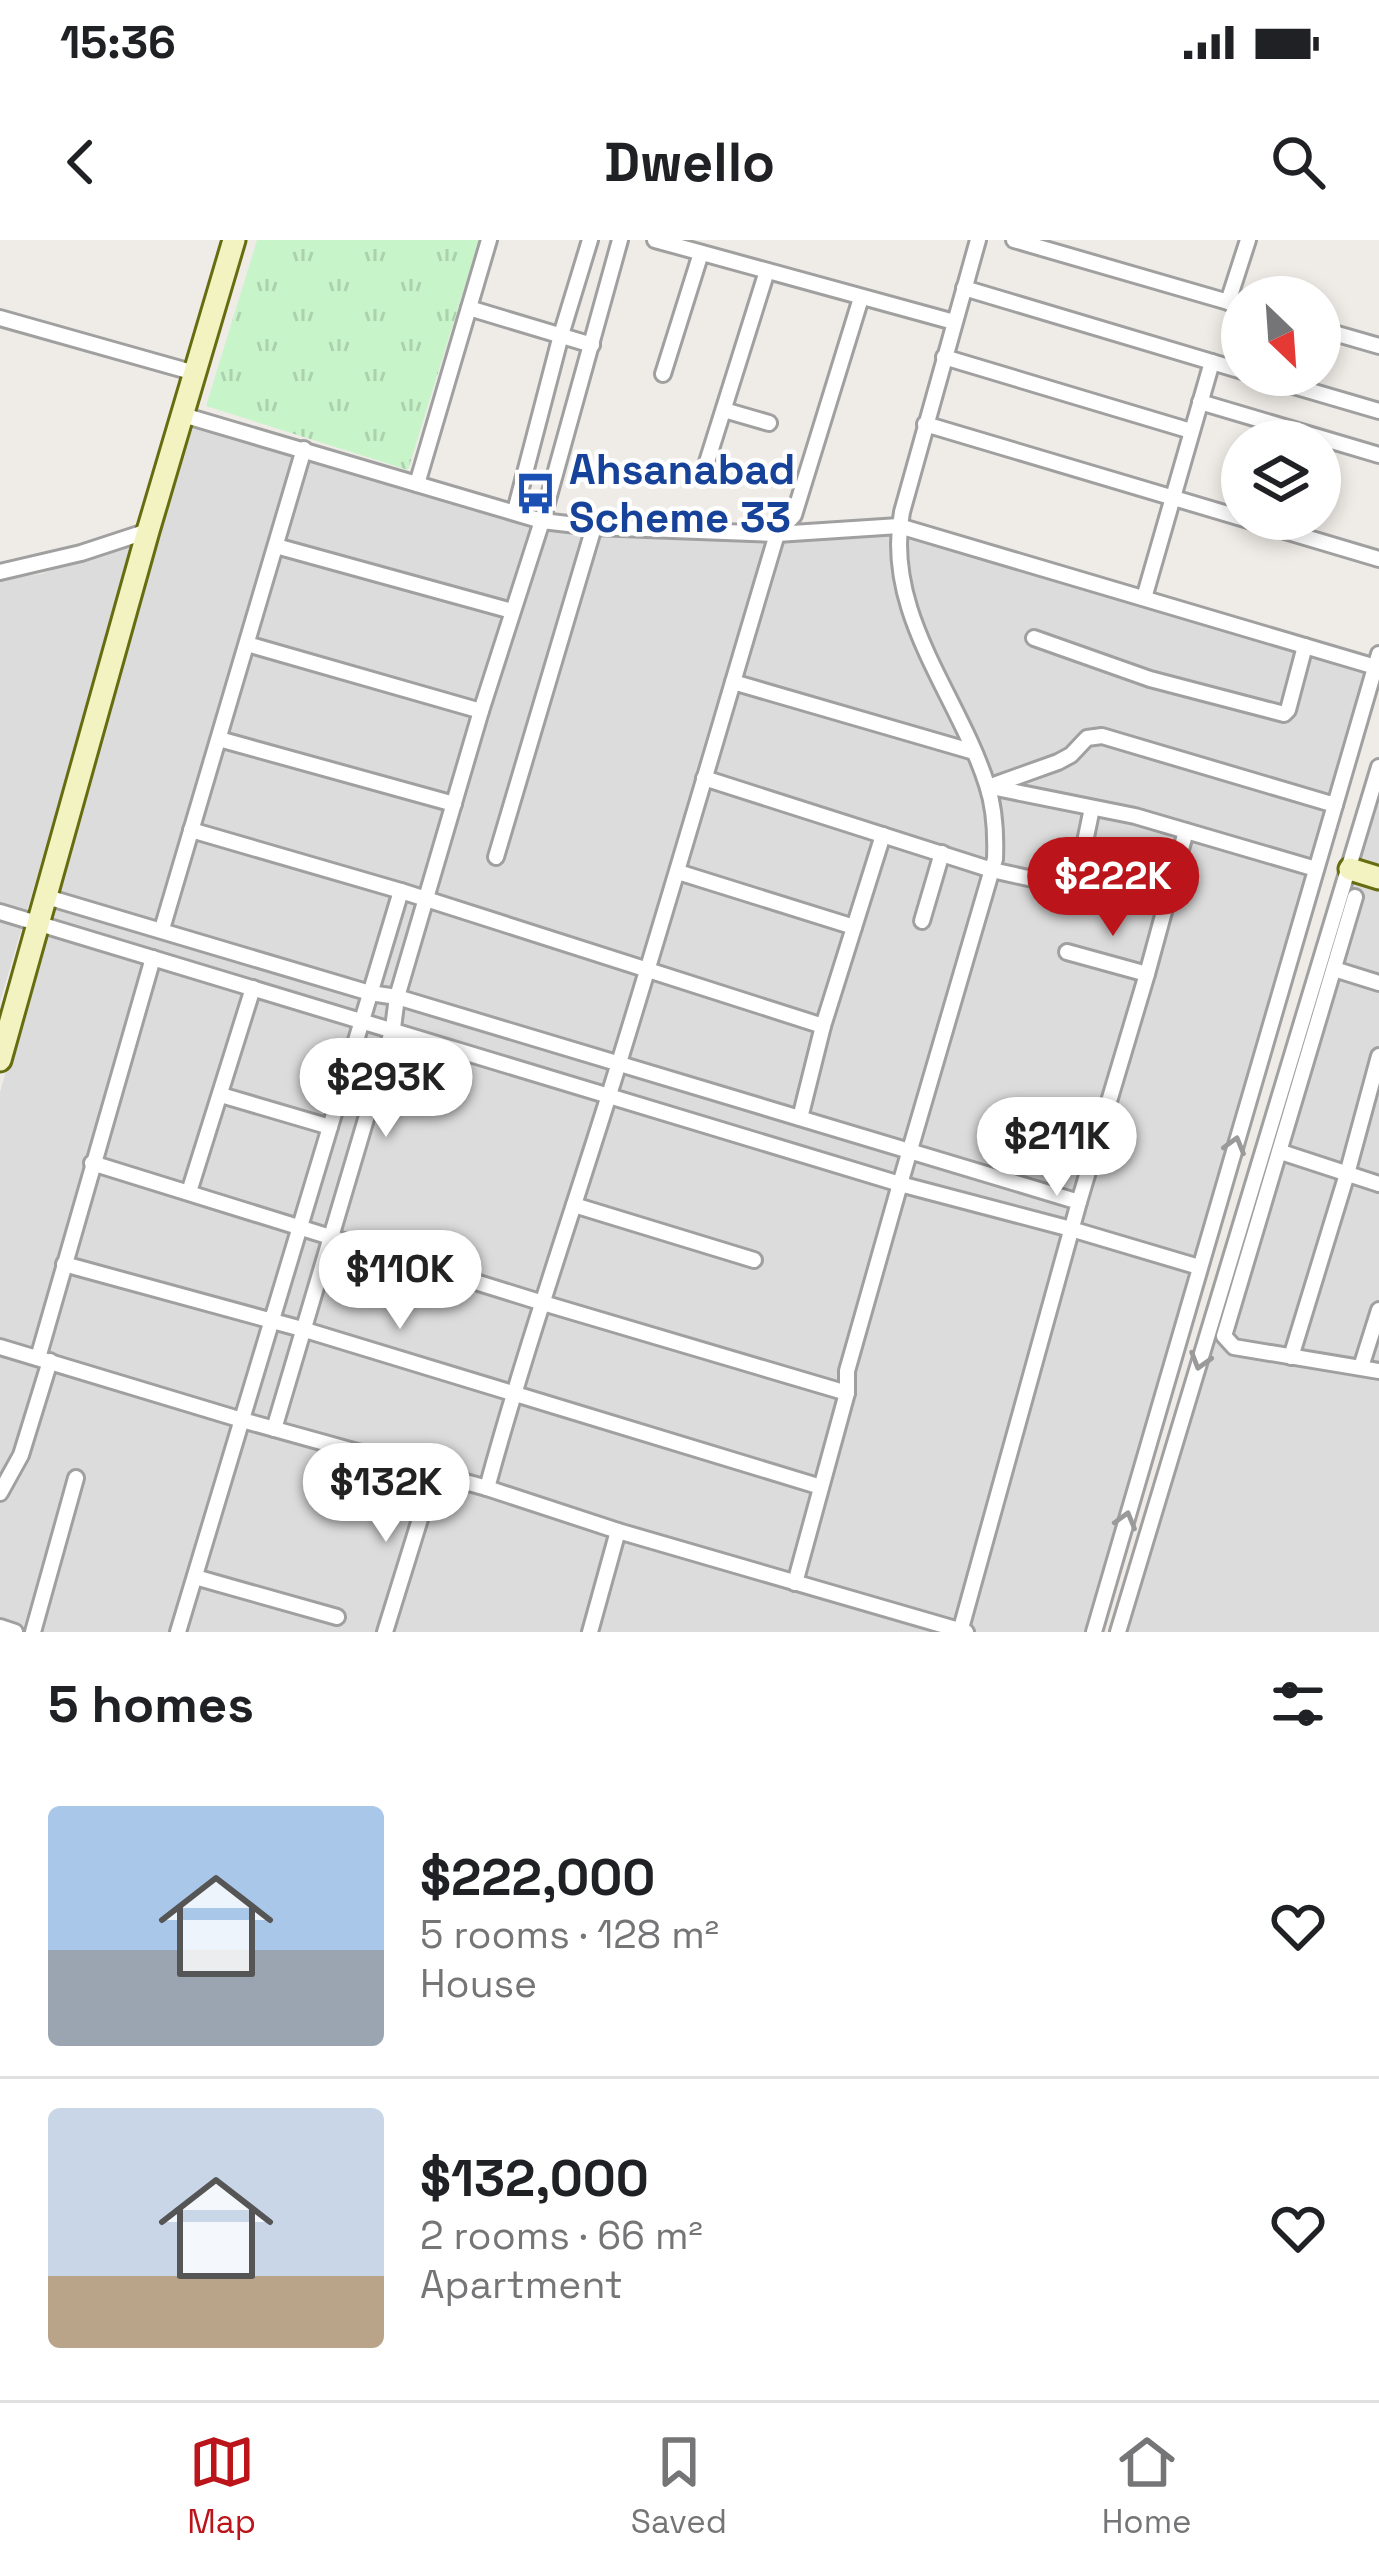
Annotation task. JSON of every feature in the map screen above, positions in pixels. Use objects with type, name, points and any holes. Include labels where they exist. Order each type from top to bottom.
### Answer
[{"type":"street","points":[[0,1060],[234,240]]},
{"type":"street","points":[[417,484],[489,240]]},
{"type":"street","points":[[515,512],[590,240]]},
{"type":"street","points":[[274,1429],[620,240]]},
{"type":"street","points":[[656,240],[954,322]]},
{"type":"street","points":[[795,1582],[847,1394],[847,1371],[995,859],[996,827],[988,787],[930,665],[904,593],[898,543],[925,424],[978,240]]},
{"type":"street","points":[[1014,240],[1221,300]]},
{"type":"street","points":[[1241,276],[1248,240]]},
{"type":"street","points":[[663,374],[701,253]]},
{"type":"street","points":[[707,462],[767,272]]},
{"type":"street","points":[[964,288],[1221,365]]},
{"type":"street","points":[[488,1488],[513,1392],[619,1064],[777,534],[794,515],[861,298]]},
{"type":"street","points":[[469,308],[592,345]]},
{"type":"street","points":[[0,318],[195,373]]},
{"type":"street","points":[[1341,335],[1379,346]]},
{"type":"street","points":[[944,357],[1191,431]]},
{"type":"street","points":[[1144,598],[1212,362]]},
{"type":"street","points":[[1325,396],[1378,412]]},
{"type":"street","points":[[1200,402],[1379,455]]},
{"type":"street","points":[[724,410],[770,423]]},
{"type":"street","points":[[182,415],[542,520],[777,534],[899,526],[1305,646],[1378,663],[1094,1632]]},
{"type":"street","points":[[925,424],[1379,559]]},
{"type":"street","points":[[162,929],[304,449]]},
{"type":"street","points":[[496,857],[594,526]]},
{"type":"street","points":[[0,572],[148,531]]},
{"type":"street","points":[[277,546],[512,611]]},
{"type":"street","points":[[1034,638],[1150,679],[1284,714],[1305,646]]},
{"type":"street","points":[[247,644],[481,711]]},
{"type":"street","points":[[733,682],[974,752]]},
{"type":"street","points":[[988,787],[1058,762],[1087,738],[1102,736],[1335,805]]},
{"type":"street","points":[[219,739],[454,804]]},
{"type":"street","points":[[1118,1632],[1379,766]]},
{"type":"street","points":[[704,778],[992,870],[1060,885],[1080,866],[1092,808]]},
{"type":"street","points":[[988,787],[1135,816],[1316,869]]},
{"type":"street","points":[[191,830],[401,891],[823,1026]]},
{"type":"street","points":[[0,1347],[962,1631],[1071,1228],[1186,831]]},
{"type":"street","points":[[800,1118],[823,1026],[883,835]]},
{"type":"street","points":[[922,921],[941,854]]},
{"type":"street","points":[[1350,869],[1379,878]]},
{"type":"street","points":[[678,872],[854,927]]},
{"type":"street","points":[[178,1632],[401,891]]},
{"type":"street","points":[[47,897],[1079,1202]]},
{"type":"street","points":[[1355,897],[1224,1336],[1234,1347],[1379,1371]]},
{"type":"street","points":[[0,912],[900,1184],[1199,1267]]},
{"type":"street","points":[[1066,952],[1147,974]]},
{"type":"street","points":[[0,1493],[21,1455],[64,1264],[153,958]]},
{"type":"street","points":[[1334,969],[1379,982]]},
{"type":"street","points":[[189,1192],[253,988]]},
{"type":"street","points":[[1291,1357],[1379,1056]]},
{"type":"street","points":[[221,1095],[330,1127]]},
{"type":"street","points":[[1281,1152],[1379,1184]]},
{"type":"street","points":[[92,1163],[847,1394]]},
{"type":"street","points":[[574,1205],[754,1260]]},
{"type":"street","points":[[64,1264],[302,1329],[821,1487]]},
{"type":"street","points":[[1361,1367],[1379,1310]]},
{"type":"street","points":[[385,1632],[434,1474]]},
{"type":"street","points":[[32,1632],[76,1478]]},
{"type":"street","points":[[590,1632],[618,1531]]},
{"type":"street","points":[[195,1577],[338,1617]]},
{"type":"shaded area","points":[[192,425],[587,534],[766,540],[909,535],[1373,675],[1088,1632],[0,1632],[0,1092]]},
{"type":"shaded area","points":[[136,540],[0,1002],[0,580],[41,574]]},
{"type":"shaded area","points":[[1379,755],[1379,1632],[1120,1632]]},
{"type":"green space","points":[[257,240],[479,240],[408,470],[206,406]]},
{"type":"place","name":"Ahsanabad Scheme 33","points":[[535,493]]}]
